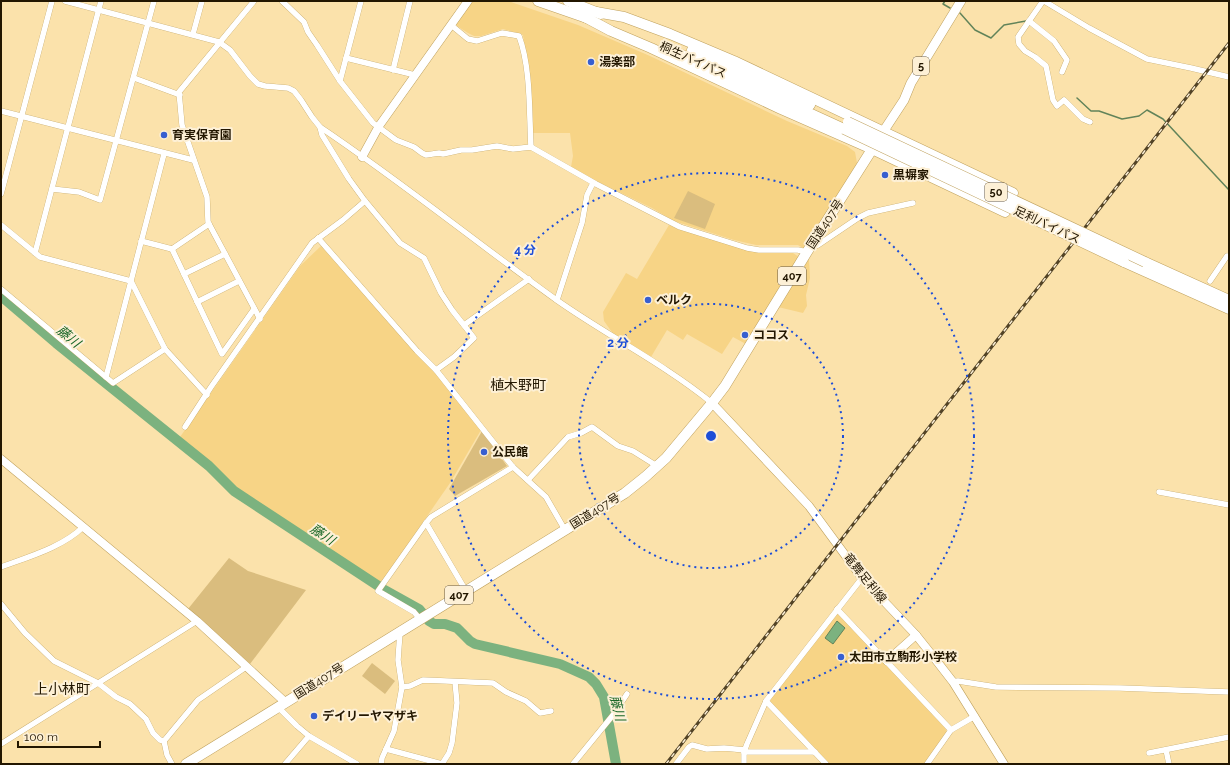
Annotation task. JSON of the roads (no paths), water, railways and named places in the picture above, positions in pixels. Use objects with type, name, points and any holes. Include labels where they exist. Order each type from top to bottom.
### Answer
[{"type":"highway","name":"桐生バイパス","points":[[538,1],[581,15],[663,47],[846,126]]},
{"type":"highway","name":"桐生バイパス","points":[[568,1],[667,39],[846,126]]},
{"type":"highway","name":"50","points":[[596,12],[624,17],[728,58],[1013,192],[1113,241],[1145,262]]},
{"type":"highway","name":"50","points":[[581,15],[611,31],[872,149],[1105,258],[1124,262]]},
{"type":"highway","name":"足利バイパス","points":[[846,126],[1145,262],[1229,309]]},
{"type":"highway","name":"足利バイパス","points":[[846,126],[1124,262],[1202,293],[1229,300]]},
{"type":"highway","name":"国道407号","points":[[186,764],[625,493],[657,466],[712,403],[733,373],[808,250],[883,132]]},
{"type":"main road","name":"5","points":[[883,132],[904,100],[911,83],[961,1]]},
{"type":"street","points":[[1,194],[52,1]]},
{"type":"street","points":[[65,1],[219,42],[230,50],[258,84],[288,88],[294,91],[320,127],[557,300],[691,386],[712,403]]},
{"type":"street","points":[[35,253],[101,1]]},
{"type":"street","points":[[52,189],[79,192],[100,200],[154,1]]},
{"type":"street","points":[[193,34],[202,1]]},
{"type":"street","points":[[254,1],[219,42],[180,92],[180,95],[182,125],[207,197],[209,224],[260,319]]},
{"type":"street","points":[[282,1],[304,22],[308,32],[340,81],[373,123],[396,140],[414,147],[426,155],[497,146],[513,149],[531,147],[593,182],[666,220],[717,239],[759,250],[808,250],[868,213],[883,208],[914,203]]},
{"type":"street","points":[[340,81],[361,1]]},
{"type":"street","points":[[393,70],[410,1]]},
{"type":"street","points":[[362,157],[379,126],[468,1]]},
{"type":"street","points":[[1090,122],[1083,119],[1064,100],[1057,106],[1053,100],[1046,66],[1025,51],[1019,44],[1018,37],[1043,1],[1089,28],[1147,58],[1229,78]]},
{"type":"street","points":[[1029,21],[1054,41],[1067,60],[1062,72]]},
{"type":"street","points":[[451,25],[468,38],[477,41],[502,33],[519,36],[524,55],[528,88],[531,147]]},
{"type":"street","points":[[346,58],[415,75]]},
{"type":"street","points":[[134,78],[180,95]]},
{"type":"street","points":[[1,111],[164,154],[193,160]]},
{"type":"street","points":[[320,127],[322,135],[349,179],[365,201],[400,243],[424,258],[441,293],[474,338],[454,357],[436,370]]},
{"type":"street","points":[[106,377],[164,154]]},
{"type":"street","points":[[557,300],[582,223],[587,195],[593,182]]},
{"type":"street","points":[[185,427],[312,243],[343,220],[365,201]]},
{"type":"street","points":[[141,241],[172,249],[209,224]]},
{"type":"street","points":[[1,225],[40,257],[131,280],[165,349],[207,395]]},
{"type":"street","points":[[318,238],[417,351],[436,370],[513,467],[546,497],[566,530]]},
{"type":"street","points":[[172,249],[222,354],[254,309]]},
{"type":"street","points":[[184,274],[225,254]]},
{"type":"street","points":[[1210,281],[1227,256],[1229,256]]},
{"type":"street","points":[[464,325],[529,279]]},
{"type":"street","points":[[197,302],[239,281]]},
{"type":"street","points":[[1,289],[113,383],[165,349]]},
{"type":"street","name":"竜舞足利線","points":[[712,403],[809,506],[862,578],[916,635],[953,682],[1004,764]]},
{"type":"street","points":[[528,480],[568,437],[581,433],[592,427],[618,446],[633,451],[657,466]]},
{"type":"street","points":[[1,459],[197,621],[246,667],[309,736],[357,764]]},
{"type":"street","points":[[420,619],[414,612],[378,591],[431,517],[513,467]]},
{"type":"street","points":[[1159,492],[1229,505]]},
{"type":"street","points":[[426,523],[466,591]]},
{"type":"street","points":[[1,567],[64,541],[78,533],[84,527]]},
{"type":"street","points":[[744,764],[745,751],[766,701],[862,578]]},
{"type":"street","points":[[1,604],[25,633],[54,661],[98,683],[116,697],[130,704],[146,719],[153,733],[160,740],[164,741]]},
{"type":"street","points":[[837,609],[951,730]]},
{"type":"street","points":[[1,744],[197,621]]},
{"type":"street","points":[[381,764],[382,758],[394,731],[402,687],[398,660],[400,631]]},
{"type":"street","points":[[887,661],[916,635]]},
{"type":"street","points":[[164,741],[198,700],[246,667]]},
{"type":"street","points":[[402,687],[410,686],[423,680],[493,683],[506,692],[526,700],[540,713],[551,711]]},
{"type":"street","points":[[953,682],[958,681],[996,687],[1120,688],[1229,692]]},
{"type":"street","points":[[386,749],[442,764],[449,753],[452,742],[457,703],[455,682]]},
{"type":"street","points":[[573,764],[613,715],[627,694]]},
{"type":"street","points":[[766,701],[826,764]]},
{"type":"street","points":[[927,764],[951,730],[975,716]]},
{"type":"street","points":[[284,764],[309,736]]},
{"type":"street","points":[[1149,753],[1229,737]]},
{"type":"street","points":[[164,741],[167,755],[172,764]]},
{"type":"street","points":[[676,764],[692,745],[707,749],[724,748],[745,751],[815,752]]},
{"type":"street","points":[[1166,750],[1169,764]]},
{"type":"waterway","points":[[945,1],[943,4],[950,8]]},
{"type":"waterway","points":[[960,13],[975,30],[991,38],[1004,25],[1026,21]]},
{"type":"waterway","points":[[1077,98],[1091,111],[1099,111],[1122,119],[1139,116],[1147,110],[1163,119],[1229,190]]},
{"type":"waterway","name":"藤川","points":[[1,296],[56,343],[209,466],[234,491],[383,589],[419,609],[429,621],[434,624],[445,624],[457,628],[475,644],[560,664],[589,677],[596,684],[604,697],[616,764]]},
{"type":"railway","points":[[666,764],[1229,43]]},
{"type":"place","name":"湯楽部","points":[[591,62]]},
{"type":"place","name":"育実保育園","points":[[164,135]]},
{"type":"place","name":"黒塀家","points":[[885,175]]},
{"type":"place","name":"ベルク","points":[[648,300]]},
{"type":"place","name":"ココス","points":[[745,335]]},
{"type":"place","name":"公民館","points":[[484,452]]},
{"type":"place","name":"太田市立駒形小学校","points":[[841,657]]},
{"type":"place","name":"デイリーヤマザキ","points":[[314,716]]},
{"type":"district","name":"植木野町","points":[[518,385]]},
{"type":"district","name":"上小林町","points":[[62,689]]}]
